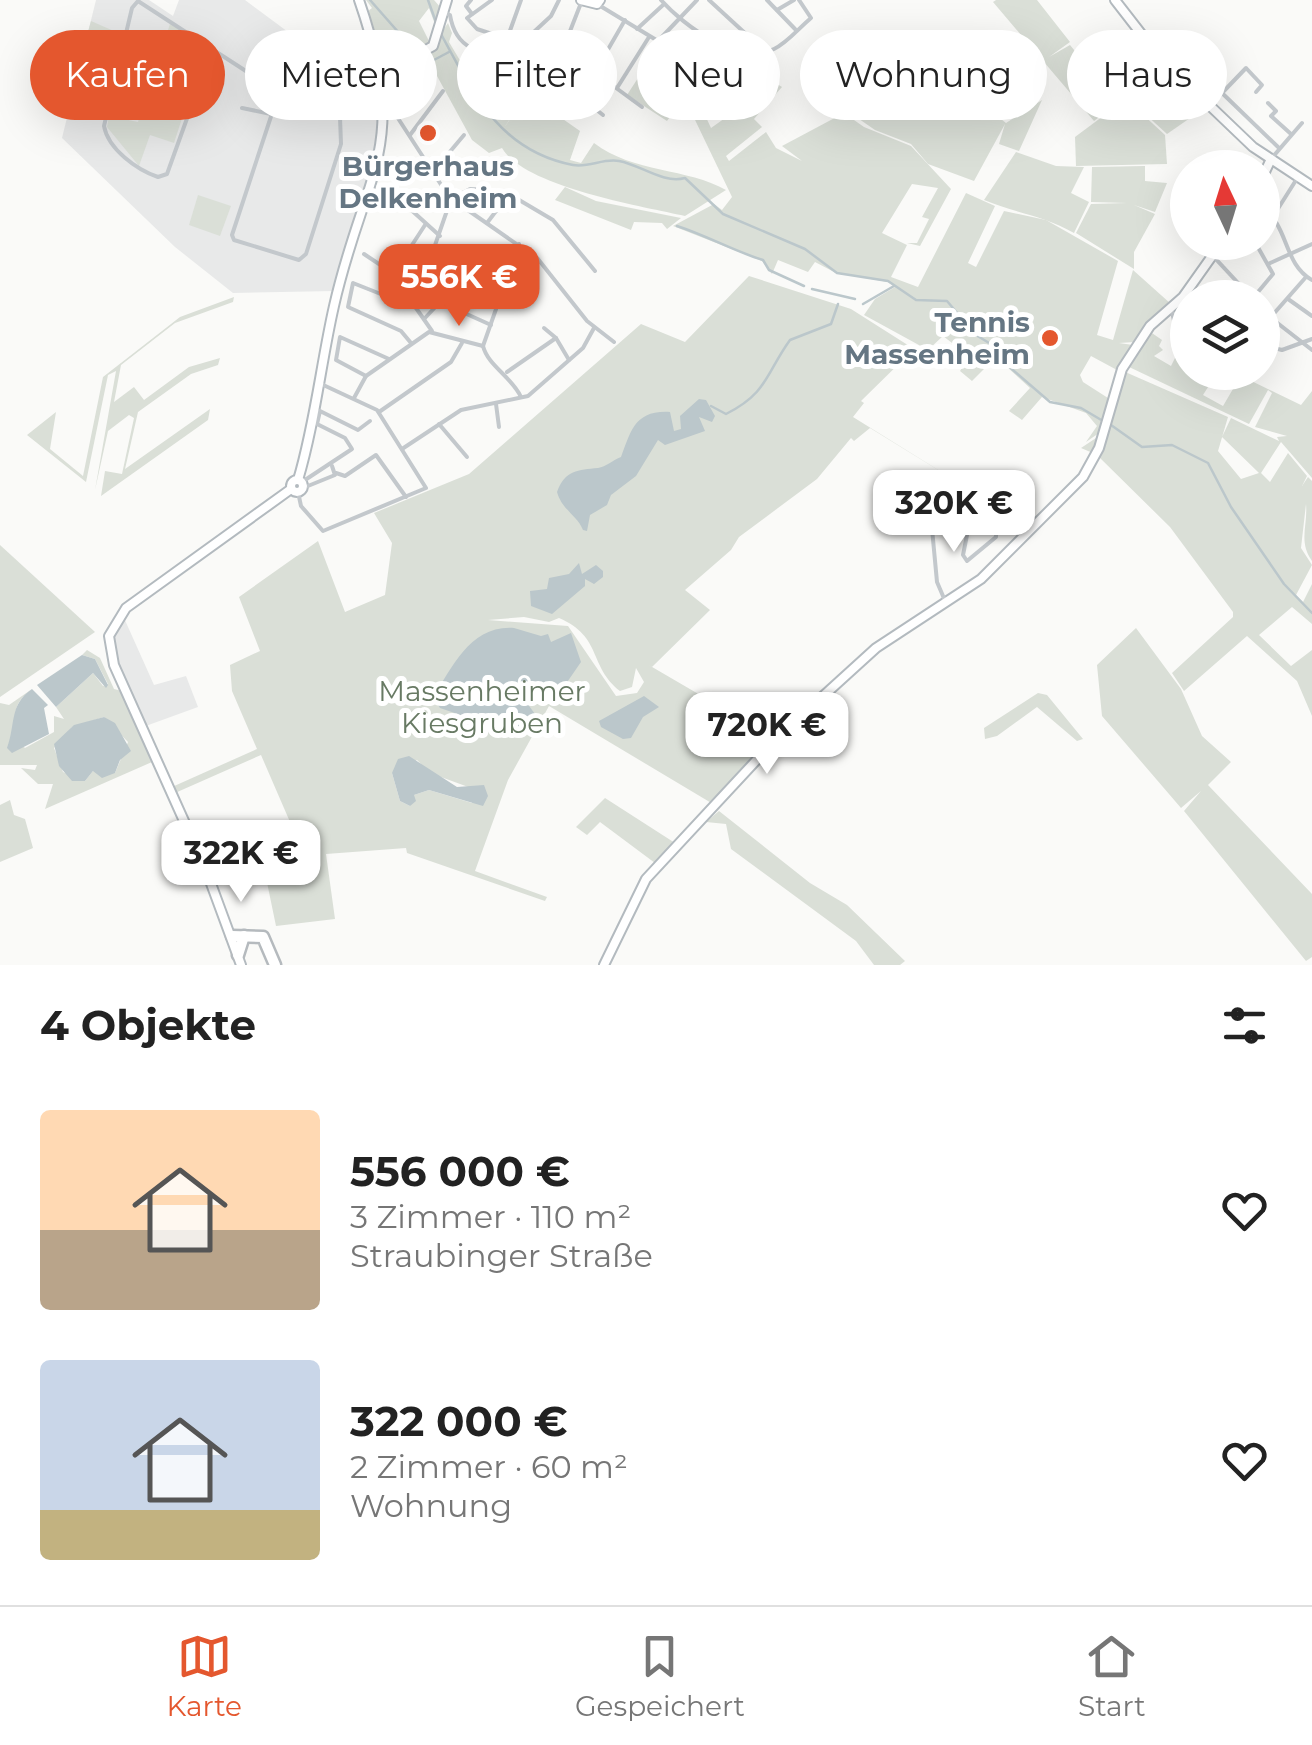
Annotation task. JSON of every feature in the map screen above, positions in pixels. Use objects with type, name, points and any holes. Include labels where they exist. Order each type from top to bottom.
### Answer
[{"type":"main road","points":[[359,0],[369,30]]},
{"type":"main road","points":[[437,35],[447,0]]},
{"type":"main road","points":[[582,0],[598,2]]},
{"type":"main road","points":[[1114,0],[1140,30]]},
{"type":"main road","points":[[240,960],[242,935],[214,888],[114,665],[110,632],[126,608],[299,486],[336,299],[382,150],[385,120]]},
{"type":"main road","points":[[1227,120],[1263,150]]},
{"type":"main road","points":[[1280,163],[1312,186]]},
{"type":"main road","points":[[1193,280],[1209,260]]},
{"type":"main road","points":[[604,965],[640,888],[660,862],[824,695],[876,648],[981,579],[1083,477],[1100,448],[1118,376],[1137,344],[1170,309]]},
{"type":"main road","points":[[242,935],[268,942],[275,965]]},
{"type":"street","points":[[471,0],[466,6],[472,14]]},
{"type":"street","points":[[492,0],[467,18],[471,25],[507,39],[521,0]]},
{"type":"street","points":[[536,30],[551,16],[559,0]]},
{"type":"street","points":[[570,30],[582,0]]},
{"type":"street","points":[[670,30],[698,0]]},
{"type":"street","points":[[709,0],[743,30]]},
{"type":"street","points":[[767,0],[796,30]]},
{"type":"street","points":[[777,10],[796,0],[812,18],[780,43]]},
{"type":"street","points":[[598,2],[637,29],[663,2],[680,20],[697,30]]},
{"type":"street","points":[[148,3],[212,49],[167,174],[158,177],[141,171],[109,140],[104,126],[134,4],[148,3]]},
{"type":"street","points":[[445,13],[457,38]]},
{"type":"street","points":[[617,34],[625,20]]},
{"type":"street","points":[[617,88],[637,56]]},
{"type":"street","points":[[1227,88],[1246,68],[1262,85],[1256,92]]},
{"type":"street","points":[[410,135],[442,91]]},
{"type":"street","points":[[1227,98],[1278,147]]},
{"type":"street","points":[[1268,103],[1276,111],[1271,116],[1290,134]]},
{"type":"street","points":[[269,120],[232,237],[299,260],[306,254],[341,144],[340,120]]},
{"type":"street","points":[[400,120],[451,198],[546,266],[594,328],[614,342]]},
{"type":"street","points":[[1276,150],[1302,123]]},
{"type":"street","points":[[432,173],[464,134]]},
{"type":"street","points":[[1280,206],[1299,176]]},
{"type":"street","points":[[424,276],[451,198],[470,189],[492,190]]},
{"type":"street","points":[[487,224],[508,194],[553,220],[595,272]]},
{"type":"street","points":[[396,204],[408,208],[440,236]]},
{"type":"street","points":[[412,245],[424,225]]},
{"type":"street","points":[[1280,230],[1290,256],[1309,278],[1280,308]]},
{"type":"street","points":[[519,244],[483,346],[490,361],[506,374],[522,399]]},
{"type":"street","points":[[1268,264],[1312,244]]},
{"type":"street","points":[[364,254],[397,276],[399,285],[394,298]]},
{"type":"street","points":[[1220,260],[1237,280]]},
{"type":"street","points":[[1266,260],[1273,274],[1268,280]]},
{"type":"street","points":[[411,343],[402,332],[346,304],[357,282],[426,318],[432,330],[483,346]]},
{"type":"street","points":[[1288,299],[1312,316]]},
{"type":"street","points":[[426,318],[440,302],[491,325]]},
{"type":"street","points":[[1280,327],[1312,350]]},
{"type":"street","points":[[544,328],[556,338],[569,360]]},
{"type":"street","points":[[402,449],[466,408],[522,399],[588,342],[594,328]]},
{"type":"street","points":[[354,398],[366,376],[432,330]]},
{"type":"street","points":[[366,376],[336,360],[340,336],[389,358]]},
{"type":"street","points":[[506,374],[556,338]]},
{"type":"street","points":[[1280,350],[1312,340]]},
{"type":"street","points":[[378,412],[451,362],[463,341]]},
{"type":"street","points":[[299,486],[301,506],[322,531],[426,488],[378,412],[354,398],[321,387]]},
{"type":"street","points":[[496,404],[499,427]]},
{"type":"street","points":[[299,486],[352,449],[346,439],[317,424],[320,412],[358,430]]},
{"type":"street","points":[[346,439],[370,421]]},
{"type":"street","points":[[440,424],[466,456]]},
{"type":"street","points":[[332,466],[344,476],[376,455],[406,497]]},
{"type":"street","points":[[299,486],[336,473]]},
{"type":"street","points":[[946,603],[937,582],[932,518],[971,515],[999,516],[993,542],[968,561],[963,555],[971,515]]},
{"type":"shaded area","points":[[96,0],[149,0],[173,16],[179,0],[245,0],[285,30],[245,30],[245,120],[377,120],[379,154],[335,291],[233,293],[175,247],[62,138],[66,120],[225,120],[225,30],[89,30]]},
{"type":"shaded area","points":[[699,399],[706,400],[715,416],[712,422],[699,417],[705,431],[665,445],[658,440],[636,476],[611,495],[607,505],[590,515],[587,531],[583,530],[559,498],[557,492],[564,479],[573,472],[601,467],[621,457],[636,424],[649,415],[670,412],[674,431],[681,429],[680,416]]},
{"type":"shaded area","points":[[579,563],[582,574],[596,565],[603,571],[603,577],[594,584],[585,579],[585,586],[552,614],[531,606],[530,591],[547,589],[549,578],[569,574]]},
{"type":"shaded area","points":[[124,618],[154,685],[186,676],[198,707],[143,727],[115,664],[112,632]]},
{"type":"shaded area","points":[[514,628],[541,636],[548,634],[551,642],[571,633],[581,662],[561,691],[556,688],[547,696],[524,699],[535,714],[516,734],[440,708],[433,697],[464,650],[486,633]]},
{"type":"shaded area","points":[[82,655],[95,659],[108,685],[106,688],[93,673],[56,707],[37,685]]},
{"type":"shaded area","points":[[32,689],[48,705],[44,708],[49,734],[12,753],[7,748],[16,708]]},
{"type":"shaded area","points":[[644,696],[659,707],[643,717],[631,738],[623,739],[601,727],[599,721]]},
{"type":"shaded area","points":[[104,717],[115,723],[131,751],[120,760],[115,773],[102,778],[93,771],[85,781],[72,781],[59,766],[54,744],[74,725]]},
{"type":"shaded area","points":[[409,756],[457,787],[484,785],[488,796],[483,806],[429,790],[414,795],[416,801],[410,806],[400,801],[392,773],[398,759]]},
{"type":"green space","points":[[366,0],[434,0],[441,8],[436,27],[429,8],[419,21],[424,30],[373,30],[367,12],[372,8]]},
{"type":"green space","points":[[1037,0],[1067,38],[1067,44],[1049,57],[1067,47],[1067,89],[1047,66],[1047,30],[1017,30],[993,2]]},
{"type":"green space","points":[[91,21],[112,30],[88,30]]},
{"type":"green space","points":[[448,23],[452,33],[449,42],[457,55],[457,113],[437,76],[437,39]]},
{"type":"green space","points":[[637,80],[637,102],[627,95]]},
{"type":"green space","points":[[108,120],[181,120],[174,143],[150,135],[139,166],[107,127]]},
{"type":"green space","points":[[461,120],[509,120],[504,128],[509,120],[564,120],[580,131],[570,160],[581,163],[594,143],[626,160],[726,190],[685,216],[558,184],[515,162],[502,148],[489,153],[472,140]]},
{"type":"green space","points":[[695,120],[707,120],[711,128],[722,120],[755,120],[762,127],[726,156],[729,161],[766,132],[776,148],[802,161],[782,146],[831,120],[854,120],[911,146],[951,189],[920,246],[907,243],[917,243],[929,219],[922,217],[938,188],[912,184],[882,233],[907,245],[891,277],[918,287],[966,193],[995,206],[968,263],[976,267],[1004,211],[1046,220],[1118,261],[1097,335],[1113,340],[1133,270],[1170,305],[1147,324],[1135,342],[1119,343],[1133,345],[1117,370],[1091,356],[1080,375],[1083,382],[1108,398],[1095,454],[1081,448],[1099,436],[1086,442],[1097,426],[1086,413],[1042,397],[1022,420],[1009,411],[1030,388],[996,357],[972,381],[960,371],[969,356],[943,336],[928,350],[864,315],[875,299],[895,287],[888,282],[836,273],[815,262],[808,272],[778,260],[772,274],[762,261],[673,226],[714,204],[722,210],[732,197]]},
{"type":"green space","points":[[860,120],[1033,120],[1019,151],[999,144],[1005,124],[974,181],[928,164],[911,144]]},
{"type":"green space","points":[[1098,120],[1149,120],[1165,135],[1167,164],[1076,166],[1075,137]]},
{"type":"green space","points":[[1152,120],[1187,120],[1167,134]]},
{"type":"green space","points":[[1016,152],[1056,166],[1084,167],[1071,193],[1089,202],[1074,233],[984,200]]},
{"type":"green space","points":[[1145,166],[1145,181],[1167,183],[1155,212],[1134,205],[1155,214],[1134,252],[1134,269],[1076,233],[1091,204],[1127,203],[1091,202],[1092,167]]},
{"type":"green space","points":[[565,187],[596,201],[681,218],[667,229],[662,223],[634,222],[631,230],[555,200]]},
{"type":"green space","points":[[198,195],[231,206],[220,236],[189,225]]},
{"type":"green space","name":"Massenheimer Kiesgruben","points":[[749,276],[851,309],[914,349],[861,401],[864,403],[853,417],[977,494],[870,428],[854,441],[851,438],[817,479],[739,537],[731,550],[685,590],[710,610],[652,667],[774,738],[713,804],[549,706],[508,780],[475,871],[547,897],[545,901],[407,853],[406,848],[326,854],[335,919],[276,926],[264,868],[250,867],[305,858],[304,854],[209,867],[303,852],[261,755],[175,793],[172,787],[257,749],[232,691],[230,665],[260,651],[239,597],[318,541],[345,612],[385,595],[392,543],[374,513],[469,474],[641,324],[685,342]],"holes":[[[524,617],[549,622],[559,618],[573,626],[583,634],[603,672],[620,691],[632,687],[636,668],[644,682],[637,693],[616,696],[568,626],[488,620]],[[417,760],[430,773],[471,788],[472,803],[429,790],[414,795],[410,806],[400,801],[392,773]]]},
{"type":"green space","points":[[234,297],[233,302],[175,323],[121,365],[114,402],[134,387],[144,400],[189,367],[220,358],[218,365],[191,374],[138,412],[125,469],[210,409],[208,420],[101,496],[105,471],[122,474],[134,418],[129,415],[108,431],[95,490],[116,371],[108,375],[86,482],[27,435],[56,412],[50,449],[83,476],[103,377],[180,317]]},
{"type":"green space","points":[[1149,331],[1162,340],[1159,346],[1163,350],[1154,356],[1170,365],[1170,386],[1127,366]]},
{"type":"green space","points":[[1123,371],[1228,417],[1222,436],[1231,418],[1279,441],[1277,437],[1287,436],[1255,427],[1272,393],[1268,390],[1301,405],[1312,391],[1312,478],[1281,442],[1261,473],[1270,482],[1288,453],[1307,476],[1302,486],[1308,477],[1312,481],[1312,561],[1304,540],[1306,504],[1301,548],[1312,565],[1296,595],[1303,602],[1312,584],[1312,624],[1292,607],[1259,635],[1291,666],[1312,650],[1312,716],[1297,681],[1247,636],[1184,691],[1172,673],[1233,617],[1233,612],[1170,527],[1099,457]],"holes":[[[1222,437],[1259,473],[1241,479],[1218,451]]]},
{"type":"green space","points":[[1177,390],[1206,390],[1203,395],[1223,406],[1232,390],[1268,390],[1249,424]]},
{"type":"green space","points":[[0,545],[95,632],[0,697]]},
{"type":"green space","points":[[1136,628],[1181,689],[1202,736],[1231,762],[1208,785],[1312,894],[1312,957],[1306,961],[1184,811],[1201,791],[1181,808],[1102,716],[1097,665]]},
{"type":"green space","points":[[87,650],[100,658],[114,689],[122,691],[152,762],[45,809],[53,784],[38,784],[21,768],[35,770],[37,765],[0,765],[0,703],[9,705],[32,689],[18,705],[12,736],[25,748],[54,732],[54,716],[64,719],[56,707],[93,673],[103,686],[108,684],[95,659],[82,655]],"holes":[[[104,717],[128,742],[115,773],[93,771],[85,781],[63,772],[54,748],[72,727]]]},
{"type":"green space","points":[[1038,693],[1047,695],[1083,739],[1077,741],[1037,707],[997,736],[985,739],[984,728]]},
{"type":"green space","points":[[605,798],[675,843],[655,863],[600,822],[587,835],[576,827]]},
{"type":"green space","points":[[10,800],[14,815],[25,819],[33,848],[0,862],[0,805]]},
{"type":"green space","points":[[719,811],[810,883],[847,905],[905,961],[900,965],[874,965],[856,941],[731,849],[726,824],[706,822]]},
{"type":"waterway","points":[[370,0],[396,30]]},
{"type":"waterway","points":[[428,0],[436,22]]},
{"type":"waterway","points":[[441,34],[478,99],[526,147],[573,165],[619,161],[668,178],[685,178],[723,214],[805,249],[837,273],[888,281],[916,300],[947,301],[976,335],[994,346],[999,358],[1050,402],[1081,408],[1103,421]]},
{"type":"waterway","points":[[437,58],[449,52]]},
{"type":"waterway","points":[[677,226],[763,260],[769,270],[804,286]]},
{"type":"waterway","points":[[863,304],[894,286]]},
{"type":"waterway","points":[[812,289],[855,299]]},
{"type":"waterway","points":[[711,406],[726,414],[750,398],[765,382],[790,340],[831,324],[838,304]]},
{"type":"waterway","points":[[1111,425],[1142,447],[1172,445],[1208,463],[1231,507],[1284,584],[1312,613]]},
{"type":"place","name":"Bürgerhaus Delkenheim","points":[[428,133]]},
{"type":"place","name":"Tennis Massenheim","points":[[1050,338]]}]
